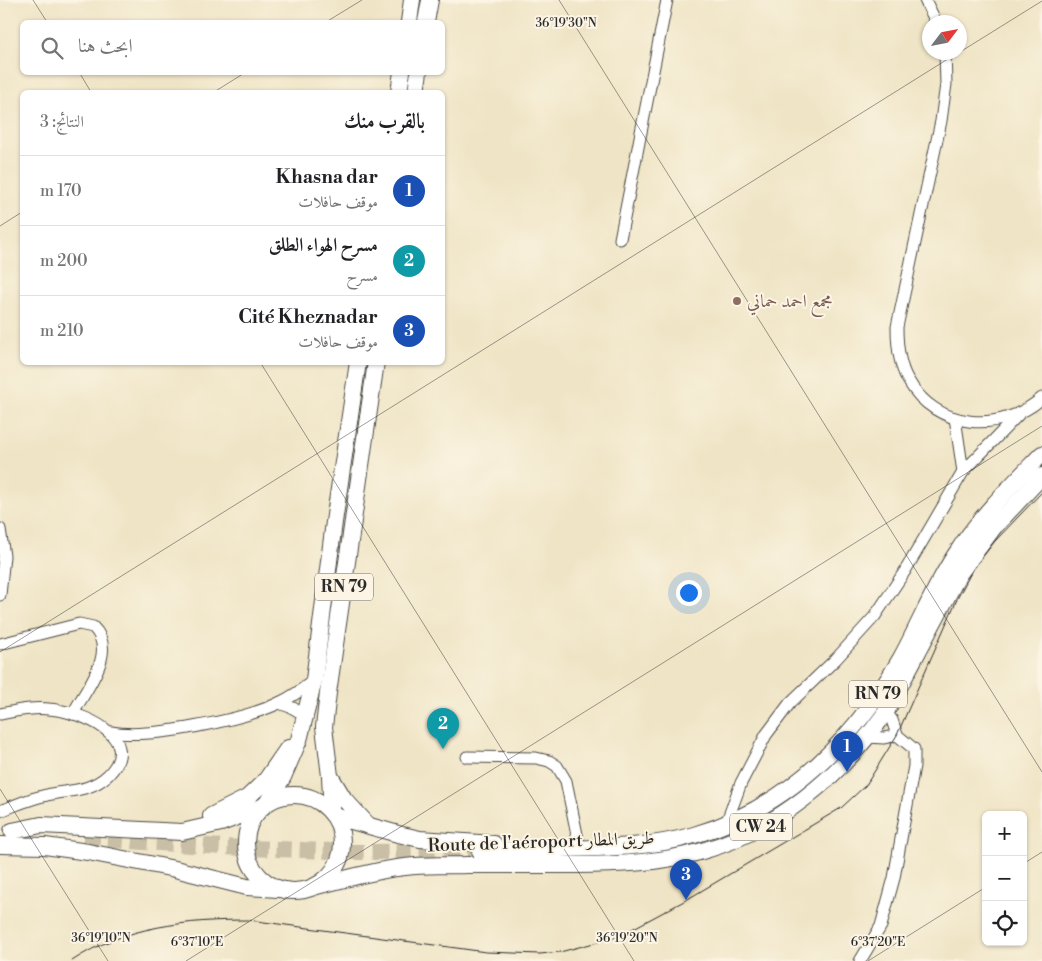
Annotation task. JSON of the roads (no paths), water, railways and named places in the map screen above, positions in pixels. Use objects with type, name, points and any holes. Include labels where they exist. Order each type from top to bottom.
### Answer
[{"type":"highway","points":[[409,20],[412,0]]},
{"type":"highway","points":[[426,20],[430,0]]},
{"type":"highway","points":[[399,90],[402,75]]},
{"type":"highway","points":[[416,90],[419,75]]},
{"type":"highway","name":"RN 79","points":[[6,830],[41,825],[182,832],[200,829],[264,806],[290,763],[299,740],[314,680],[334,522],[358,365]]},
{"type":"highway","name":"RN 79","points":[[333,814],[324,727],[376,365]]},
{"type":"highway","name":"Route de l'aéroport طريق المطار","points":[[480,851],[580,849],[669,841],[726,824],[758,809],[796,783],[840,744],[860,720],[900,659],[959,548],[980,520],[1042,454]]},
{"type":"highway","name":"Route de l'aéroport طريق المطار","points":[[313,887],[405,867],[431,865],[637,863],[701,852],[750,832],[786,811],[820,786],[868,737],[886,712],[959,574],[994,527],[1042,476]]},
{"type":"highway","name":"RN 79","points":[[156,832],[199,821],[226,810],[247,798],[266,780],[305,718]]},
{"type":"highway","points":[[330,776],[344,799],[367,824]]},
{"type":"highway","points":[[0,845],[45,846],[88,852],[175,869],[248,887],[283,890],[298,891],[313,887],[325,880],[335,869],[340,856],[342,842],[340,828],[333,814],[321,803],[308,797],[294,795],[280,797],[264,806],[252,820],[247,834],[246,848],[250,862],[258,875],[270,884],[283,890]]},
{"type":"highway","points":[[333,814],[420,839],[559,849]]},
{"type":"highway","name":"RN 79","points":[[6,830],[84,838]]},
{"type":"street","points":[[620,239],[667,0]]},
{"type":"street","points":[[925,0],[932,15]]},
{"type":"street","points":[[945,60],[946,84],[941,121],[897,327],[897,342],[908,380],[921,396],[935,408],[956,418],[977,423],[999,421],[1018,414]]},
{"type":"street","points":[[726,824],[741,782],[766,735],[790,703],[836,659],[875,616],[905,570],[963,472],[1018,414],[1042,398]]},
{"type":"street","points":[[956,418],[963,472]]},
{"type":"street","points":[[0,529],[4,556],[0,595]]},
{"type":"street","points":[[0,644],[79,624],[93,627],[102,638],[102,658],[91,684],[73,714]]},
{"type":"street","points":[[0,714],[33,708],[51,709],[90,720],[111,732],[124,735],[155,733],[257,711],[279,703],[314,680]]},
{"type":"street","points":[[279,703],[293,708],[305,718]]},
{"type":"street","points":[[860,961],[881,926],[894,878],[914,766],[914,749],[897,735],[892,720],[886,712]]},
{"type":"street","points":[[0,811],[48,794],[82,790],[94,785],[108,775],[116,764],[120,752],[118,743],[111,732]]},
{"type":"street","points":[[868,737],[884,738],[897,735]]},
{"type":"street","points":[[467,758],[536,758],[549,761],[557,766],[566,781],[580,849]]},
{"type":"tunnel","points":[[84,838],[222,847],[357,852],[480,851]]},
{"type":"tram line","points":[[72,961],[92,949],[135,933],[157,927],[203,921],[249,920],[486,952],[540,954],[560,952],[617,937],[686,900],[841,808],[866,785],[897,735],[958,597],[973,569],[995,541],[1042,492]]},
{"type":"place","name":"مجمع احمد حماني","points":[[737,301]]},
{"type":"place","name":"مسرح الهواء الطلق","points":[[443,749]]},
{"type":"place","name":"Khasna dar","points":[[847,772]]},
{"type":"place","name":"Cité Kheznadar","points":[[686,900]]}]
